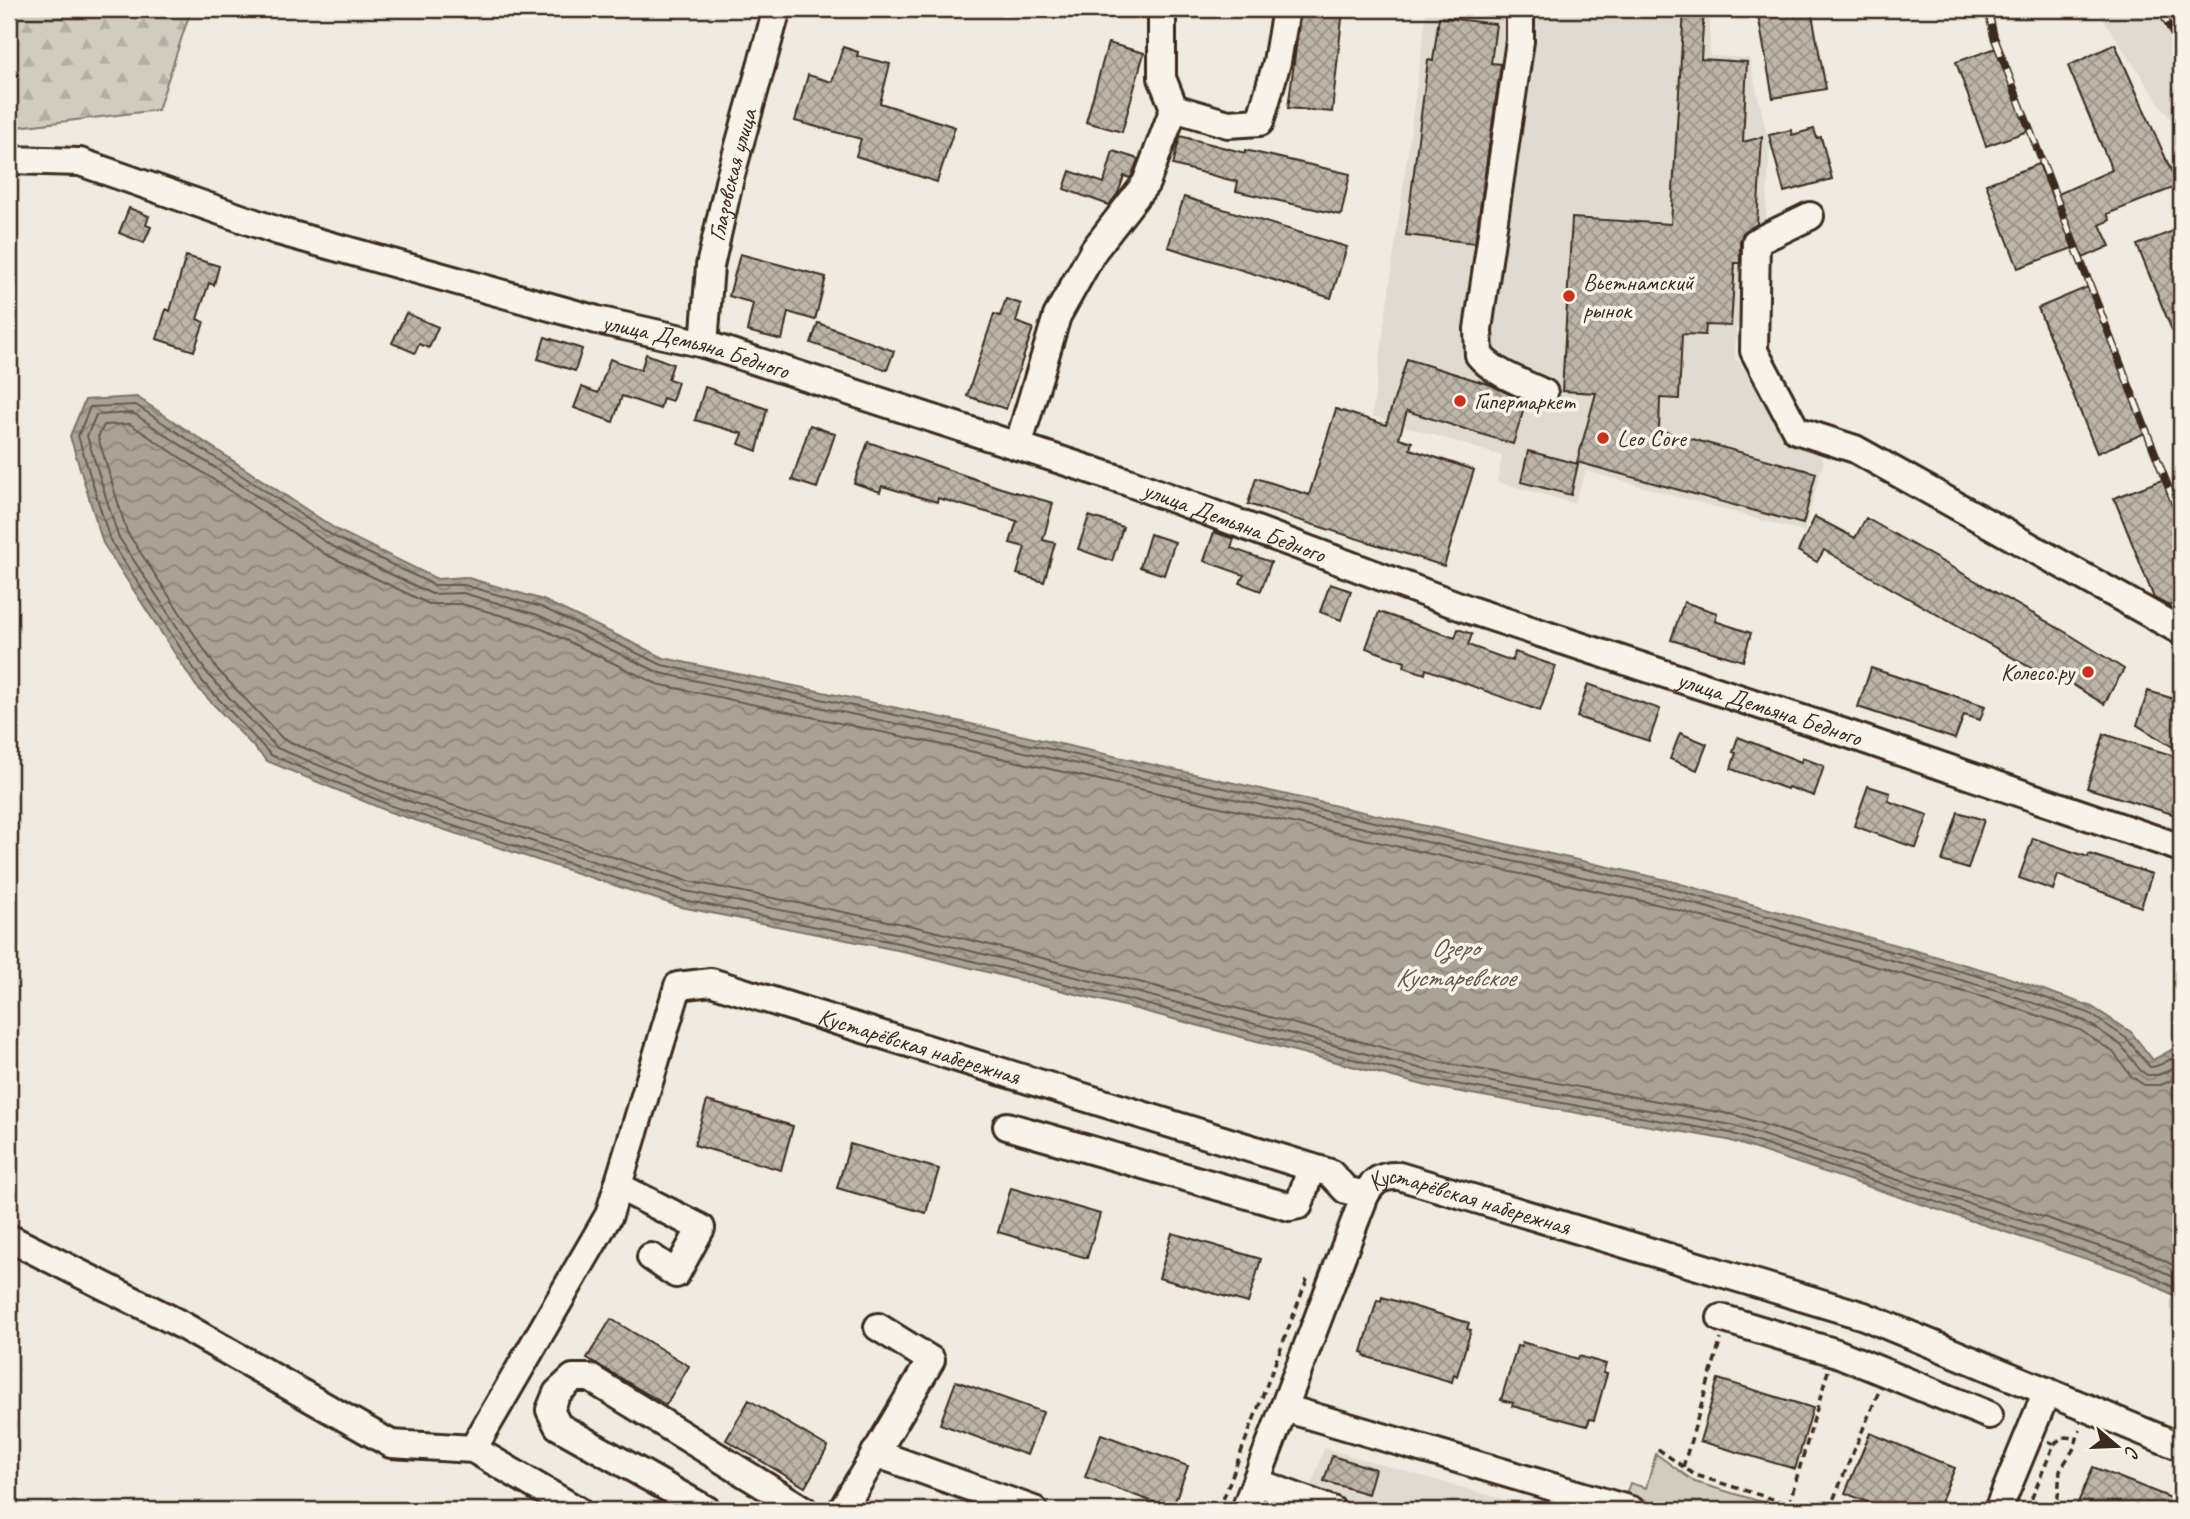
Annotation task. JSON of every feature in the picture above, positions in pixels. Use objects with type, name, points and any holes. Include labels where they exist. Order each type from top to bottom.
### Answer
[{"type":"street","name":"Глазовская улица","points":[[704,344],[710,266],[730,178],[777,9]]},
{"type":"street","points":[[1018,446],[1057,316],[1094,250],[1146,183],[1174,108],[1163,78],[1162,9]]},
{"type":"street","points":[[1174,108],[1227,124],[1260,122],[1278,62],[1286,9]]},
{"type":"street","points":[[1520,9],[1518,55],[1478,329],[1479,355],[1487,364],[1504,374],[1544,393]]},
{"type":"street","name":"улица Демьяна Бедного","points":[[9,160],[80,162],[278,231],[597,320],[704,344],[1128,482],[1473,611],[1848,734],[2181,848]]},
{"type":"street","points":[[1810,216],[1756,242],[1754,351],[1796,430],[1855,449],[2181,631]]},
{"type":"street","name":"Кустарёвская набережная","points":[[618,1186],[678,986],[711,982],[1330,1173],[1346,1190],[1365,1195],[1371,1185],[1380,1178],[1399,1176],[1864,1316],[2181,1447]]},
{"type":"street","points":[[1007,1126],[1290,1207],[1299,1205],[1311,1167]]},
{"type":"street","points":[[472,1449],[609,1215],[618,1186],[701,1228],[677,1274],[651,1257]]},
{"type":"street","points":[[1245,1510],[1365,1195]]},
{"type":"street","points":[[9,1238],[178,1323],[391,1444],[472,1449],[578,1510]]},
{"type":"street","points":[[1842,1355],[1864,1316]]},
{"type":"street","points":[[1723,1319],[1842,1355],[1989,1415]]},
{"type":"street","points":[[842,1510],[931,1360],[877,1327]]},
{"type":"street","points":[[707,1510],[558,1426],[550,1410],[557,1393],[573,1378],[590,1378],[804,1510]]},
{"type":"street","points":[[1998,1510],[2047,1391]]},
{"type":"street","points":[[1284,1408],[1631,1510]]},
{"type":"street","points":[[875,1453],[1034,1510]]},
{"type":"street","points":[[1256,1482],[1332,1510]]},
{"type":"path","points":[[1683,1467],[1723,1319]]},
{"type":"path","points":[[1789,1504],[1842,1355]]},
{"type":"path","points":[[1829,1510],[1886,1373]]},
{"type":"path","points":[[2053,1510],[2057,1500],[2060,1470],[2073,1450],[2087,1408]]},
{"type":"path","points":[[2054,1444],[2063,1437],[2077,1438]]},
{"type":"path","points":[[1658,1449],[1698,1476],[1808,1510]]},
{"type":"shaded area","name":"Вьетнамский рынок","points":[[1427,9],[1710,9],[1710,56],[1749,58],[1770,147],[1763,262],[1736,329],[1735,358],[1824,461],[1804,532],[1586,471],[1574,503],[1497,482],[1502,456],[1372,416]]},
{"type":"shaded area","points":[[2096,9],[2181,9],[2181,135]]},
{"type":"shaded area","points":[[1324,1448],[1540,1510],[1303,1510]]},
{"type":"green space","points":[[9,9],[191,9],[158,110],[9,128]]},
{"type":"green space","points":[[1656,1454],[1695,1482],[1789,1510],[1674,1510],[1626,1494],[1630,1483],[1646,1488]]},
{"type":"water","name":"Озеро Кустаревское","points":[[137,397],[337,530],[437,579],[465,577],[543,600],[664,658],[1667,880],[2001,975],[2092,1007],[2131,1032],[2153,1060],[2173,1049],[2181,1050],[2181,1299],[2135,1275],[1728,1140],[1427,1086],[907,952],[681,907],[390,812],[267,761],[196,686],[103,543],[70,436],[85,400]]},
{"type":"building","points":[[1301,9],[1343,9],[1332,112],[1288,108]]},
{"type":"building","points":[[1684,9],[1704,9],[1701,59],[1747,62],[1743,142],[1762,137],[1757,224],[1743,233],[1740,241],[1740,263],[1735,263],[1731,326],[1706,325],[1705,335],[1682,334],[1679,399],[1660,398],[1659,430],[1816,473],[1803,524],[1577,462],[1596,393],[1562,391],[1572,218],[1671,224]]},
{"type":"building","points":[[1757,9],[1811,9],[1826,89],[1773,98]]},
{"type":"building","points":[[1439,17],[1496,24],[1491,63],[1501,64],[1475,243],[1406,235],[1428,60],[1433,61]]},
{"type":"building","points":[[1108,43],[1144,53],[1122,132],[1086,122]]},
{"type":"building","points":[[2115,44],[2178,186],[2107,214],[2110,220],[2100,225],[2110,246],[2083,258],[2078,246],[2018,268],[1986,184],[2039,164],[2052,197],[2112,170],[2068,66]]},
{"type":"building","points":[[843,47],[858,52],[857,56],[890,64],[880,103],[955,127],[937,182],[856,156],[861,139],[795,121],[808,75],[832,82]]},
{"type":"building","points":[[1999,47],[2028,131],[1986,146],[1956,62]]},
{"type":"building","points":[[1814,129],[1817,138],[1821,137],[1832,179],[1784,192],[1769,135],[1791,130],[1792,135]]},
{"type":"building","points":[[1180,136],[1245,153],[1245,150],[1350,174],[1341,215],[1236,191],[1238,182],[1173,165]]},
{"type":"building","points":[[1113,151],[1138,159],[1132,175],[1130,178],[1124,176],[1118,193],[1109,205],[1064,189],[1070,171],[1104,183]]},
{"type":"building","points":[[1184,197],[1347,247],[1331,298],[1168,247]]},
{"type":"building","points":[[129,208],[149,216],[146,225],[151,227],[144,243],[119,233]]},
{"type":"building","points":[[2181,228],[2181,352],[2137,245]]},
{"type":"building","points":[[740,254],[826,277],[815,320],[788,312],[782,340],[747,331],[753,303],[729,296]]},
{"type":"building","points":[[186,256],[219,266],[214,285],[209,283],[197,319],[204,322],[194,351],[157,339],[166,309],[170,311]]},
{"type":"building","points":[[2090,286],[2148,432],[2097,453],[2038,308]]},
{"type":"building","points":[[1006,299],[1021,304],[1016,322],[1033,328],[1006,409],[967,396],[994,314],[1000,316]]},
{"type":"building","points":[[406,313],[438,327],[429,348],[419,344],[415,353],[392,343]]},
{"type":"building","points":[[818,323],[894,351],[887,370],[811,343]]},
{"type":"building","points":[[545,337],[582,349],[575,371],[538,359]]},
{"type":"building","points":[[646,354],[673,364],[668,379],[678,382],[672,401],[663,398],[660,409],[622,396],[613,422],[574,408],[582,387],[598,393],[610,359],[641,370]]},
{"type":"building","points":[[1407,359],[1491,385],[1526,402],[1513,444],[1407,411],[1399,438],[1412,442],[1410,449],[1474,470],[1444,566],[1248,504],[1256,478],[1309,495],[1336,409],[1386,425]]},
{"type":"building","points":[[705,387],[767,409],[757,451],[739,444],[743,434],[695,420]]},
{"type":"building","points":[[810,425],[835,434],[817,488],[792,480]]},
{"type":"building","points":[[868,442],[1053,503],[1043,540],[1055,543],[1044,582],[1017,574],[1025,547],[1010,543],[1017,521],[938,498],[937,502],[882,486],[880,492],[854,483]]},
{"type":"building","points":[[1528,451],[1578,464],[1571,495],[1521,482]]},
{"type":"building","points":[[2167,478],[2181,518],[2181,601],[2169,606],[2154,598],[2114,498]]},
{"type":"building","points":[[1089,516],[1123,527],[1112,561],[1078,549]]},
{"type":"building","points":[[1815,517],[1855,538],[1866,518],[2072,636],[2124,669],[2104,704],[2049,670],[2045,676],[1824,550],[1817,562],[1798,551]]},
{"type":"building","points":[[1214,532],[1234,539],[1231,548],[1271,562],[1261,591],[1240,583],[1244,575],[1204,561]]},
{"type":"building","points":[[1150,534],[1175,542],[1164,575],[1140,567]]},
{"type":"building","points":[[1330,584],[1351,591],[1341,620],[1320,612]]},
{"type":"building","points":[[1684,602],[1717,613],[1715,621],[1751,633],[1743,661],[1671,640]]},
{"type":"building","points":[[1379,612],[1455,638],[1458,629],[1472,634],[1468,645],[1512,661],[1515,652],[1556,666],[1540,711],[1426,669],[1425,674],[1404,667],[1405,662],[1366,648]]},
{"type":"building","points":[[1871,668],[1985,706],[1980,720],[1964,715],[1955,739],[1858,707]]},
{"type":"building","points":[[1588,684],[1660,709],[1649,741],[1577,717]]},
{"type":"building","points":[[2148,691],[2181,701],[2181,752],[2137,725]]},
{"type":"building","points":[[1680,733],[1707,744],[1697,770],[1670,759]]},
{"type":"building","points":[[2104,734],[2181,758],[2179,816],[2087,788]]},
{"type":"building","points":[[1738,737],[1801,762],[1803,758],[1824,766],[1814,796],[1731,769]]},
{"type":"building","points":[[1868,786],[1890,793],[1888,801],[1928,815],[1916,848],[1854,826]]},
{"type":"building","points":[[1958,812],[1984,820],[1968,869],[1942,861]]},
{"type":"building","points":[[2033,838],[2088,857],[2089,854],[2152,874],[2141,907],[2058,875],[2053,890],[2019,878]]},
{"type":"building","points":[[707,1101],[793,1126],[781,1170],[694,1145]]},
{"type":"building","points":[[850,1144],[939,1169],[926,1213],[837,1188]]},
{"type":"building","points":[[1011,1188],[1100,1214],[1087,1258],[998,1232]]},
{"type":"building","points":[[1172,1233],[1261,1259],[1248,1303],[1159,1278]]},
{"type":"building","points":[[1382,1297],[1469,1323],[1467,1329],[1471,1330],[1457,1376],[1454,1374],[1452,1382],[1364,1356],[1365,1353],[1362,1352],[1377,1300],[1381,1301]]},
{"type":"building","points":[[611,1319],[689,1366],[666,1405],[587,1358]]},
{"type":"building","points":[[1522,1342],[1578,1359],[1579,1356],[1606,1364],[1603,1373],[1607,1374],[1594,1420],[1590,1419],[1587,1426],[1512,1406],[1513,1403],[1501,1400],[1517,1346],[1521,1347]]},
{"type":"building","points":[[1718,1379],[1813,1408],[1795,1469],[1700,1441]]},
{"type":"building","points":[[956,1381],[1043,1412],[1027,1455],[940,1424]]},
{"type":"building","points":[[749,1400],[828,1447],[805,1487],[726,1440]]},
{"type":"building","points":[[1870,1433],[1955,1468],[1937,1510],[1887,1510],[1845,1493]]},
{"type":"building","points":[[1101,1434],[1188,1466],[1172,1509],[1085,1477]]},
{"type":"building","points":[[1332,1456],[1375,1469],[1368,1494],[1324,1481]]},
{"type":"building","points":[[2093,1467],[2181,1502],[2181,1510],[2075,1510]]},
{"type":"railway","points":[[1988,9],[1994,37],[2181,520]]},
{"type":"railway","points":[[2160,9],[2181,49]]},
{"type":"place","name":"Вьетнамский рынок","points":[[1569,296]]},
{"type":"place","name":"Гипермаркет","points":[[1460,401]]},
{"type":"place","name":"Leo Core","points":[[1603,438]]},
{"type":"place","name":"Колесо.ру","points":[[2088,672]]}]
